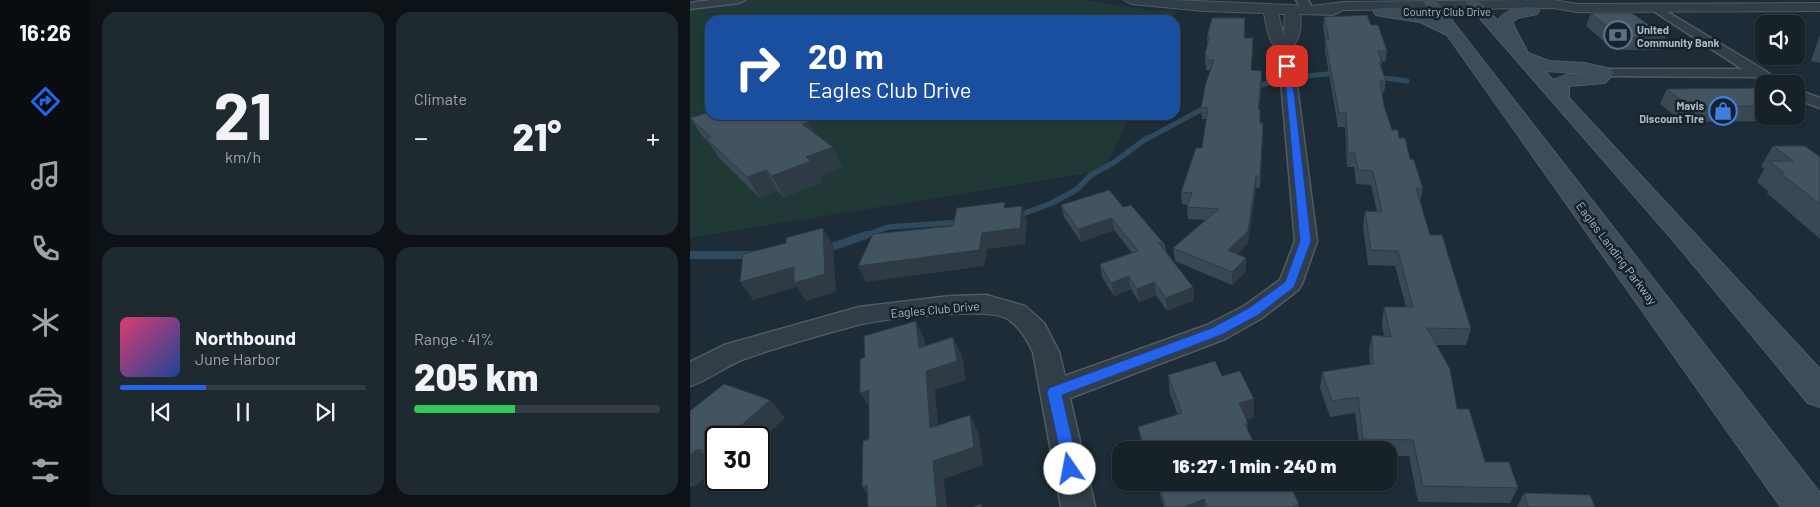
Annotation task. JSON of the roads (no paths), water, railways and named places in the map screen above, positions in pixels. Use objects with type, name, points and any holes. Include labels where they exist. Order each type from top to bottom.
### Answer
[{"type":"main road","points":[[1379,9],[1408,0]]},
{"type":"main road","points":[[1494,0],[1527,8]]},
{"type":"main road","points":[[1379,9],[1433,20],[1455,8]]},
{"type":"main road","points":[[1455,8],[1522,56],[1817,386]]},
{"type":"main road","points":[[1455,8],[1525,87]]},
{"type":"main road","name":"Eagles Landing Parkway","points":[[1455,8],[1804,507]]},
{"type":"main road","points":[[1527,8],[1506,19],[1505,22],[1522,56],[1547,66],[1586,68],[1605,73]]},
{"type":"main road","points":[[1560,99],[1560,83],[1569,79],[1598,79],[1605,73]]},
{"type":"main road","points":[[1538,102],[1574,136],[1638,185]]},
{"type":"street","points":[[690,6],[739,0]]},
{"type":"street","name":"Country Club Drive","points":[[1131,0],[1204,7],[1270,9],[1304,7],[1379,9],[1527,8],[1559,11],[1577,8],[1820,7]]},
{"type":"street","points":[[1285,47],[1292,39],[1294,26],[1304,7]]},
{"type":"street","points":[[1656,8],[1762,75]]},
{"type":"street","points":[[1054,392],[1216,332],[1253,312],[1290,284],[1306,241],[1285,47],[1277,40],[1270,9]]},
{"type":"street","points":[[1605,73],[1759,73]]},
{"type":"street","points":[[1805,97],[1820,103]]},
{"type":"street","name":"Eagles Club Drive","points":[[690,374],[734,352],[860,316],[950,305],[986,304],[1016,312],[1035,330],[1046,352],[1078,507]]},
{"type":"waterway","points":[[1254,87],[1287,78],[1337,73]]},
{"type":"waterway","points":[[1378,77],[1407,81]]},
{"type":"waterway","points":[[1145,140],[1210,105]]},
{"type":"waterway","points":[[1017,216],[1052,203],[1076,190],[1091,175],[1113,163],[1147,138]]},
{"type":"waterway","points":[[863,236],[889,227],[962,222]]},
{"type":"waterway","points":[[826,249],[866,235]]},
{"type":"waterway","points":[[690,255],[751,255]]},
{"type":"place","name":"United Community Bank","points":[[1618,35]]},
{"type":"place","name":"Mavis Discount Tire","points":[[1723,111]]}]
